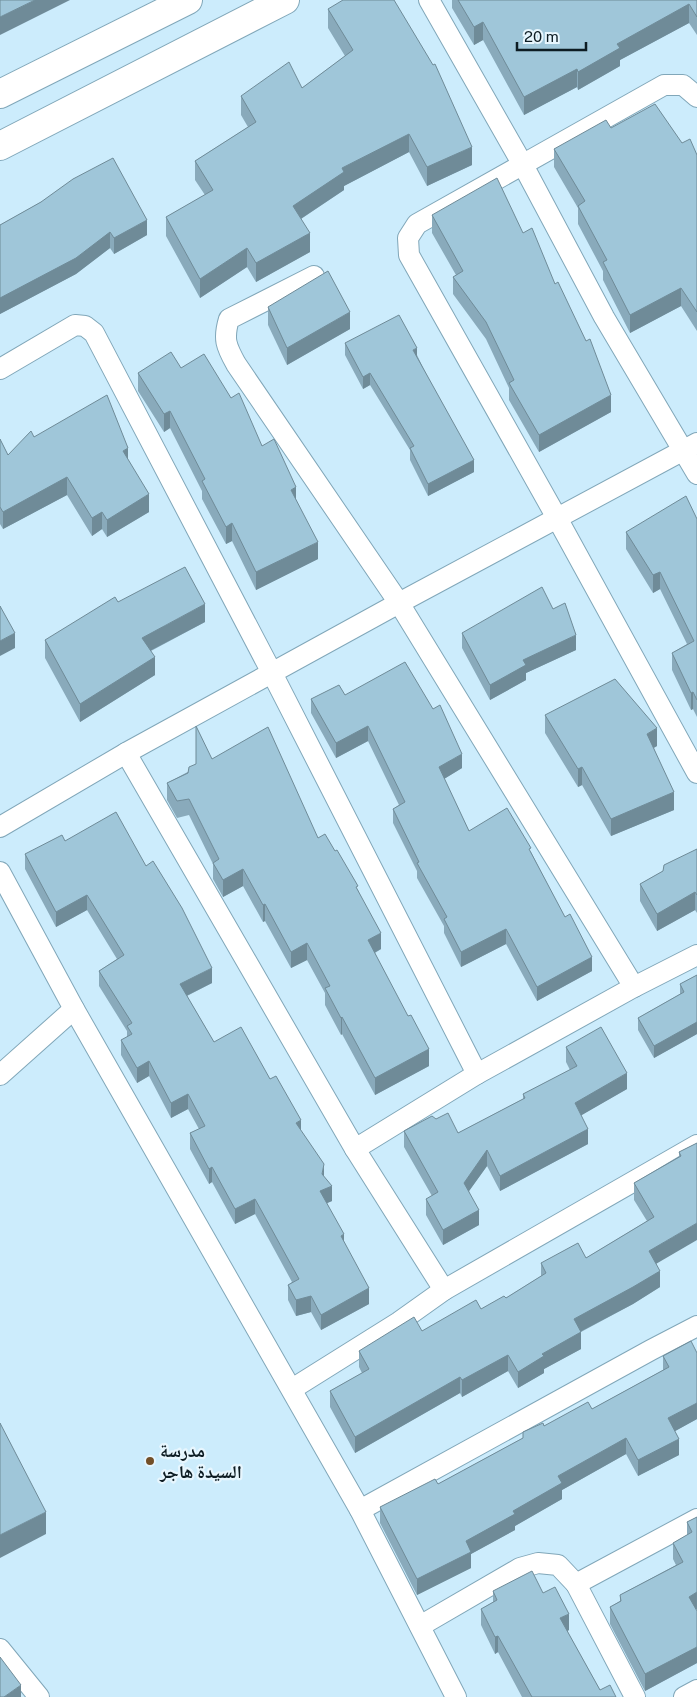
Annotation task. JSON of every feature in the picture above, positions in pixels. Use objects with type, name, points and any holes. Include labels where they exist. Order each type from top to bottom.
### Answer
[{"type":"main road","points":[[0,94],[188,0]]},
{"type":"main road","points":[[0,146],[284,0]]},
{"type":"street","points":[[429,0],[523,165],[604,317],[690,447],[697,474]]},
{"type":"street","points":[[697,97],[683,85],[664,85],[417,224],[408,238],[408,255],[435,299],[697,773]]},
{"type":"street","points":[[314,276],[230,319],[225,334],[228,349],[236,364],[399,603],[634,987]]},
{"type":"street","points":[[0,369],[74,325],[85,326],[94,333],[272,673],[477,1074]]},
{"type":"street","points":[[0,827],[126,753],[399,603],[690,447]]},
{"type":"street","points":[[126,753],[355,1149],[444,1290]]},
{"type":"street","points":[[0,872],[74,1009],[360,1510],[456,1697]]},
{"type":"street","points":[[355,1149],[477,1074],[634,987],[697,955]]},
{"type":"street","points":[[0,1075],[74,1009]]},
{"type":"street","points":[[292,1389],[399,1322],[444,1290],[697,1145]]},
{"type":"street","points":[[360,1510],[697,1326]]},
{"type":"street","points":[[576,1584],[697,1519]]},
{"type":"street","points":[[420,1626],[520,1568],[538,1563],[558,1565],[576,1584],[635,1697]]},
{"type":"street","points":[[0,1649],[39,1697]]},
{"type":"street","points":[[684,1697],[697,1690]]},
{"type":"building","points":[[0,0],[35,0],[0,17]]},
{"type":"building","points":[[343,0],[394,0],[433,65],[435,64],[472,147],[427,167],[409,134],[342,168],[344,172],[293,206],[310,233],[256,263],[247,248],[200,279],[166,217],[213,190],[195,161],[256,122],[241,96],[289,62],[302,88],[353,50],[328,9]]},
{"type":"building","points":[[458,0],[697,0],[697,17],[689,4],[617,44],[620,48],[578,72],[577,69],[524,97],[483,22],[474,27]]},
{"type":"building","points":[[655,104],[682,143],[690,139],[697,155],[697,312],[681,288],[630,315],[603,262],[607,260],[578,206],[585,201],[554,149],[606,120],[611,128]]},
{"type":"building","points":[[113,158],[147,220],[114,238],[110,232],[76,258],[0,298],[0,225],[41,202],[73,179]]},
{"type":"building","points":[[497,178],[523,233],[532,228],[555,284],[558,282],[586,341],[590,339],[611,395],[539,435],[509,383],[514,380],[486,322],[453,277],[463,271],[432,215]]},
{"type":"building","points":[[328,271],[350,312],[287,348],[268,307]]},
{"type":"building","points":[[399,315],[417,348],[413,350],[474,460],[428,484],[410,448],[414,446],[370,373],[363,377],[345,343]]},
{"type":"building","points":[[171,352],[181,368],[204,354],[231,398],[239,393],[262,446],[274,439],[296,487],[291,490],[318,542],[256,572],[232,523],[226,527],[202,481],[205,479],[170,411],[164,414],[138,373]]},
{"type":"building","points":[[107,395],[128,448],[123,451],[149,494],[107,520],[102,512],[92,518],[67,477],[3,512],[0,507],[0,439],[8,455],[31,431],[34,437]]},
{"type":"building","points":[[686,496],[697,519],[697,700],[693,692],[691,693],[672,653],[694,641],[660,572],[653,575],[626,532]]},
{"type":"building","points":[[185,567],[205,604],[142,638],[155,657],[80,704],[45,640],[115,597],[118,602]]},
{"type":"building","points":[[542,587],[553,609],[565,603],[576,635],[523,660],[526,665],[490,685],[462,633]]},
{"type":"building","points":[[0,606],[15,633],[0,641]]},
{"type":"building","points":[[405,662],[433,709],[440,705],[462,754],[439,767],[469,831],[507,808],[531,848],[529,849],[565,917],[570,914],[592,957],[537,987],[506,929],[461,952],[444,919],[447,917],[417,863],[419,862],[393,809],[405,802],[368,726],[336,743],[311,699],[339,685],[345,695]]},
{"type":"building","points":[[615,679],[657,728],[647,734],[674,792],[611,819],[582,767],[578,769],[545,715]]},
{"type":"building","points":[[196,726],[212,759],[268,727],[318,838],[325,834],[335,851],[337,850],[358,886],[356,887],[381,933],[368,940],[408,1016],[411,1015],[429,1049],[375,1078],[325,988],[330,986],[307,943],[291,952],[265,904],[263,905],[243,869],[223,880],[213,863],[219,859],[189,799],[177,801],[167,783],[188,773],[189,767],[196,764]]},
{"type":"building","points":[[116,812],[146,866],[153,861],[182,908],[212,968],[180,984],[214,1042],[241,1027],[270,1079],[276,1076],[301,1120],[296,1123],[324,1164],[322,1174],[332,1186],[320,1191],[344,1234],[341,1236],[369,1288],[321,1315],[311,1296],[296,1300],[288,1285],[299,1279],[255,1199],[235,1209],[212,1167],[209,1169],[190,1133],[205,1126],[188,1094],[171,1103],[149,1061],[137,1068],[121,1040],[132,1034],[127,1026],[132,1023],[99,971],[124,955],[87,895],[56,912],[25,854],[62,835],[65,841]]},
{"type":"building","points":[[697,849],[697,895],[695,892],[657,914],[640,884],[663,871],[664,865]]},
{"type":"building","points":[[697,975],[697,1022],[654,1046],[638,1018],[684,992],[680,984]]},
{"type":"building","points":[[601,1027],[627,1073],[575,1103],[588,1129],[500,1176],[487,1150],[464,1183],[479,1210],[443,1230],[426,1199],[438,1192],[404,1131],[432,1116],[436,1119],[448,1113],[458,1133],[525,1098],[523,1094],[577,1066],[566,1047]]},
{"type":"building","points":[[697,1143],[697,1223],[649,1251],[660,1271],[574,1319],[581,1332],[542,1354],[544,1356],[518,1372],[508,1355],[462,1380],[460,1377],[355,1437],[330,1391],[369,1369],[359,1351],[414,1317],[422,1331],[476,1300],[481,1309],[504,1296],[506,1298],[546,1273],[541,1263],[578,1243],[586,1258],[654,1217],[634,1183],[681,1156],[679,1152]]},
{"type":"building","points":[[691,1341],[697,1353],[697,1403],[668,1418],[679,1439],[638,1460],[626,1438],[558,1476],[562,1483],[513,1511],[515,1514],[466,1541],[471,1552],[417,1579],[380,1507],[435,1479],[438,1484],[523,1438],[523,1432],[543,1423],[544,1426],[588,1402],[592,1409],[669,1367],[663,1356]]},
{"type":"building","points":[[0,1423],[46,1512],[0,1535]]},
{"type":"building","points":[[697,1517],[697,1592],[689,1597],[697,1611],[697,1647],[645,1674],[610,1607],[621,1601],[620,1595],[683,1562],[673,1543],[692,1532],[687,1522]]},
{"type":"building","points":[[532,1571],[543,1593],[555,1587],[569,1614],[560,1618],[600,1690],[610,1685],[616,1697],[532,1697],[498,1636],[495,1637],[481,1609],[497,1600],[493,1591]]},
{"type":"building","points":[[0,1657],[21,1685],[4,1697],[0,1697]]},
{"type":"place","name":"مدرسة السيدة هاجر","points":[[150,1461]]}]
